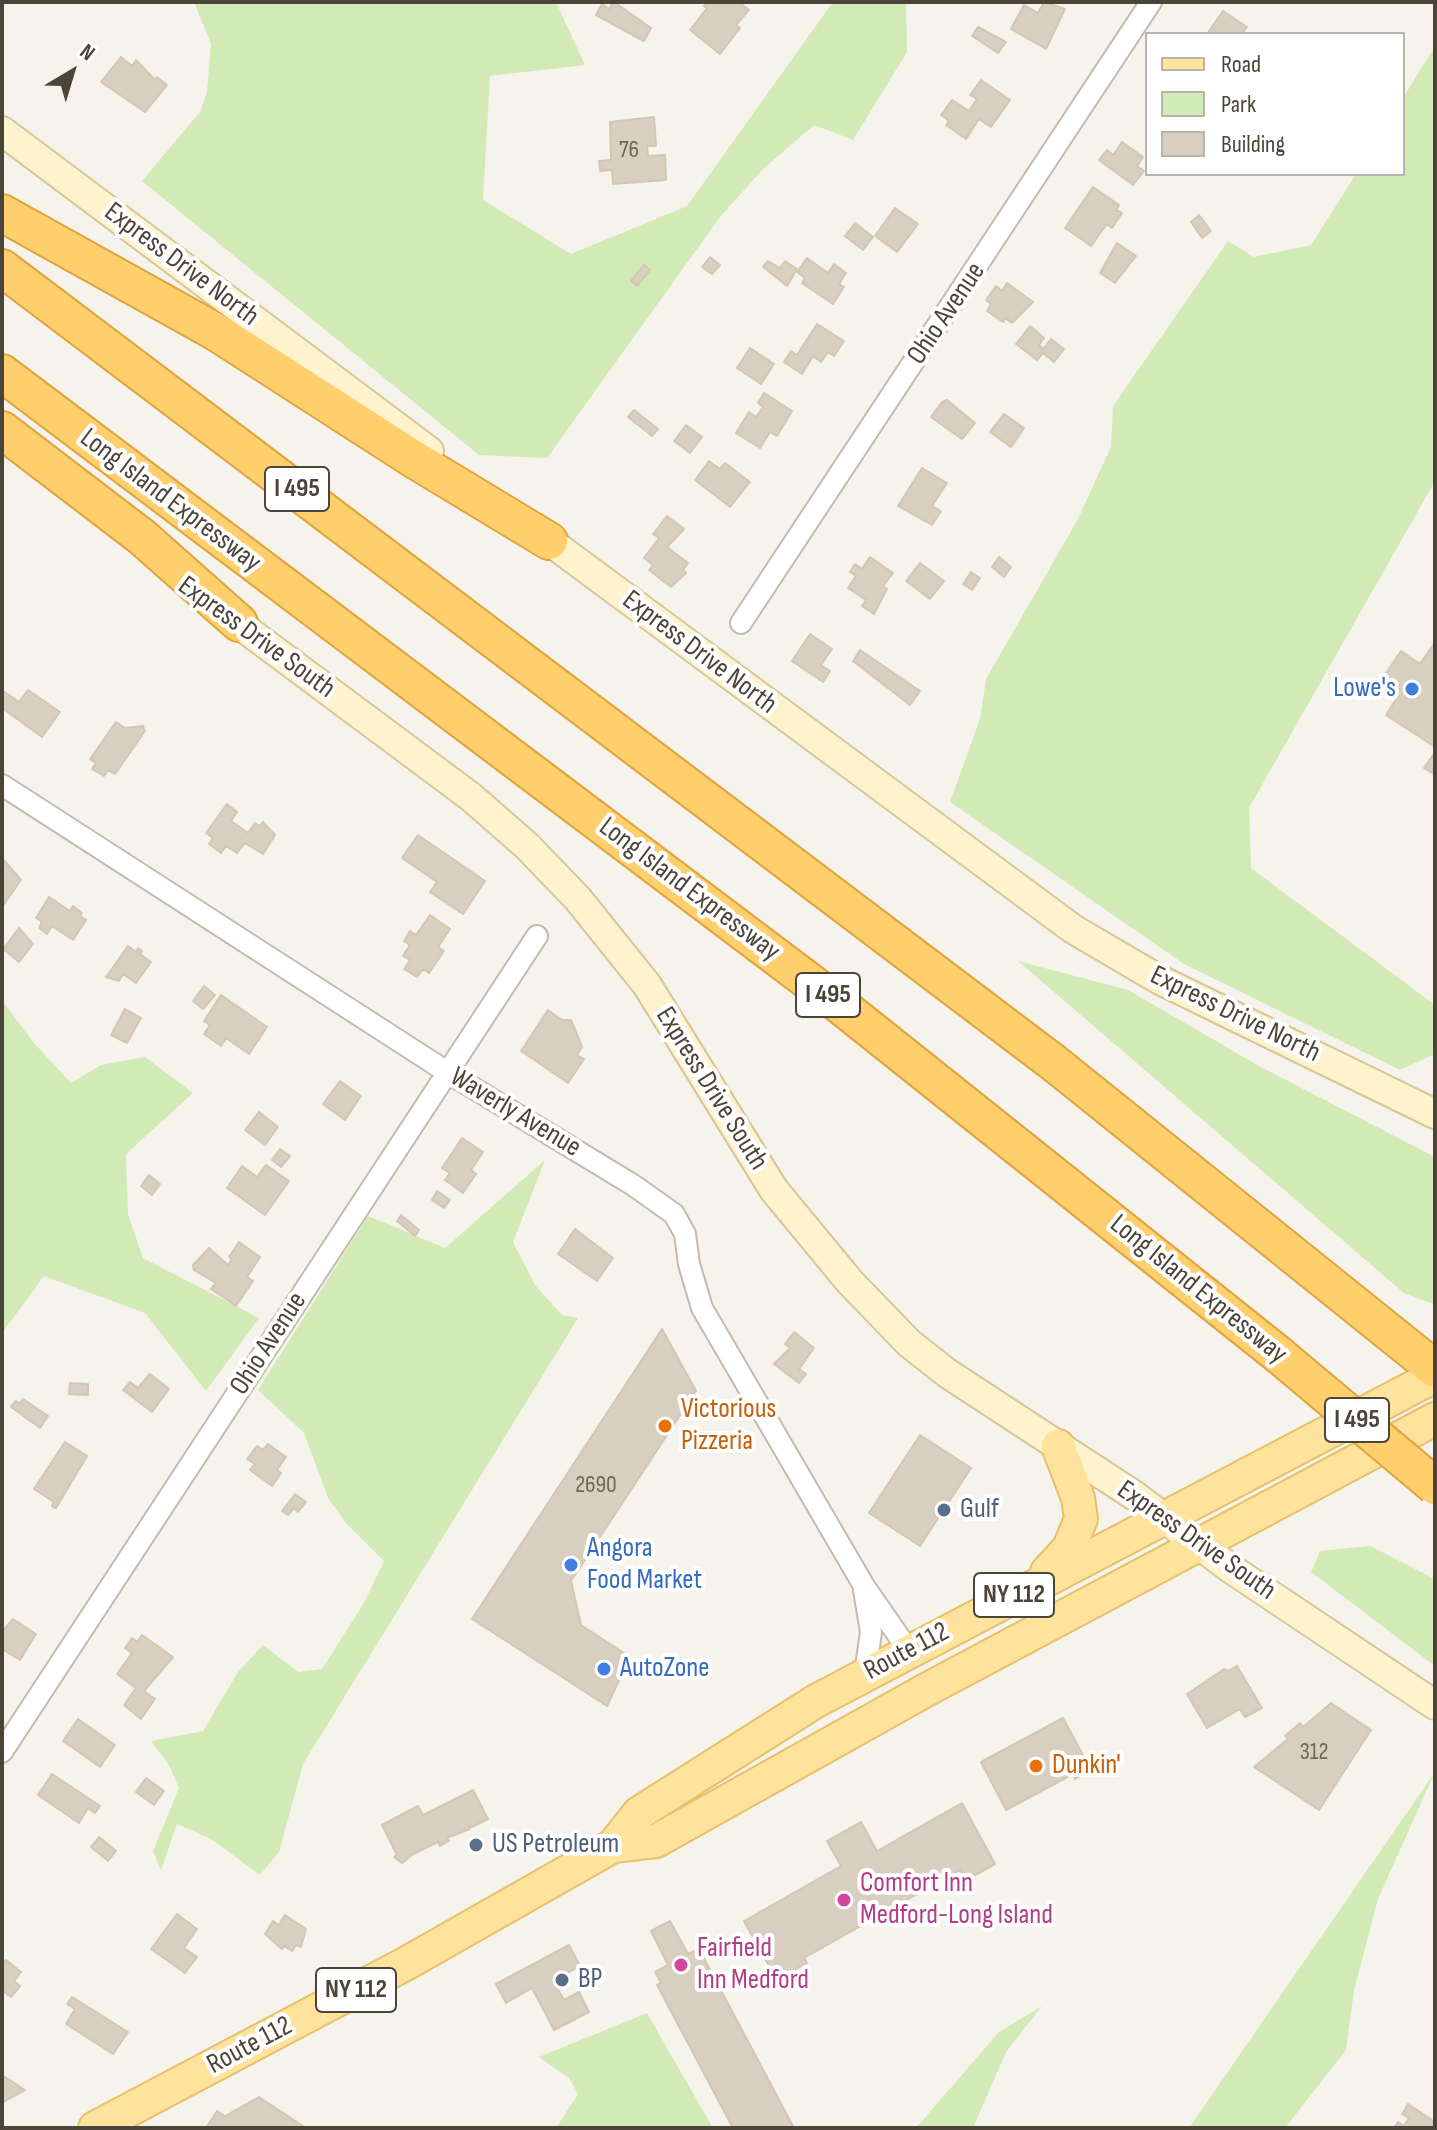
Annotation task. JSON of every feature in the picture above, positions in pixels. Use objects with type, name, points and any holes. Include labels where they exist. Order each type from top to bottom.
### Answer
[{"type":"highway","points":[[2,213],[241,347],[415,460],[549,541]]},
{"type":"highway","name":"I 495","points":[[2,268],[1054,1063],[1435,1369]]},
{"type":"highway","name":"Long Island Expressway","points":[[2,373],[835,1001],[1279,1355],[1435,1486]]},
{"type":"highway","points":[[2,430],[142,537],[239,623]]},
{"type":"main road","name":"Express Drive North","points":[[2,131],[1073,929],[1160,980],[1435,1114]]},
{"type":"main road","name":"Express Drive South","points":[[2,452],[133,551],[239,623],[471,797],[544,863],[626,956],[760,1169],[832,1261],[909,1343],[947,1373],[1165,1518],[1435,1705]]},
{"type":"main road","name":"Route 112","points":[[95,2128],[407,1963],[613,1846],[639,1813],[717,1761],[865,1674],[1435,1376]]},
{"type":"main road","name":"Route 112","points":[[613,1846],[656,1841],[816,1750],[1435,1419]]},
{"type":"main road","points":[[1040,1581],[1069,1548],[1081,1519],[1078,1498],[1058,1446]]},
{"type":"main road","points":[[816,1750],[889,1690],[904,1671],[909,1651]]},
{"type":"street","name":"Ohio Avenue","points":[[741,623],[1151,2]]},
{"type":"street","name":"Waverly Avenue","points":[[2,785],[447,1072],[633,1185],[674,1214],[685,1234],[689,1264],[702,1308],[864,1586],[909,1651]]},
{"type":"street","name":"Ohio Avenue","points":[[2,1752],[537,936]]},
{"type":"street","name":"Waverly Avenue","points":[[864,1586],[871,1632],[865,1674]]},
{"type":"green space","points":[[194,2],[556,2],[585,65],[490,76],[483,200],[571,254],[687,206],[833,2],[906,2],[907,52],[853,140],[814,125],[763,169],[720,217],[547,458],[479,455],[142,181],[200,112],[207,92],[211,44]]},
{"type":"green space","points":[[1435,46],[1435,481],[1249,808],[1251,868],[1435,1005],[1435,1054],[1400,1070],[1184,964],[950,802],[980,719],[986,679],[1077,521],[1111,447],[1113,406],[1228,241],[1254,257],[1311,245],[1355,176],[1405,176],[1405,95]]},
{"type":"green space","points":[[1018,961],[1128,990],[1259,1066],[1435,1157],[1435,1305],[1404,1293]]},
{"type":"green space","points":[[2,1000],[33,1042],[71,1083],[101,1065],[145,1057],[193,1093],[126,1154],[128,1214],[143,1258],[259,1318],[206,1391],[145,1313],[44,1276],[2,1333]]},
{"type":"green space","points":[[545,1160],[513,1242],[535,1285],[562,1315],[578,1318],[303,1764],[279,1852],[260,1875],[211,1839],[177,1824],[161,1870],[153,1851],[179,1788],[169,1765],[151,1741],[203,1731],[238,1672],[263,1645],[298,1672],[322,1669],[364,1603],[384,1561],[346,1523],[328,1498],[304,1433],[258,1390],[368,1216],[445,1248]]},
{"type":"green space","points":[[1370,1546],[1435,1579],[1435,1666],[1311,1572],[1320,1551]]},
{"type":"green space","points":[[1435,1772],[1378,1899],[1354,1990],[1346,2050],[1285,2128],[1189,2128]]},
{"type":"green space","points":[[1042,2006],[1006,2052],[973,2128],[916,2128],[999,2032]]},
{"type":"green space","points":[[647,2013],[713,2128],[556,2128],[578,2094],[569,2078],[539,2057]]},
{"type":"building","points":[[614,2],[651,28],[644,41],[596,15],[602,4],[609,9]]},
{"type":"building","points":[[707,2],[739,2],[749,10],[736,25],[740,28],[720,54],[690,30],[707,8],[704,6]]},
{"type":"building","points":[[1044,2],[1065,9],[1046,49],[1011,29],[1024,5],[1038,13]]},
{"type":"building","points":[[1223,11],[1247,27],[1243,32],[1208,32]]},
{"type":"building","points":[[978,27],[1006,42],[998,53],[972,36]]},
{"type":"building","points":[[121,57],[132,66],[136,60],[155,80],[157,77],[167,85],[145,112],[101,82]]},
{"type":"building","points":[[981,80],[1010,100],[991,127],[979,119],[966,139],[946,125],[949,121],[941,115],[952,100],[969,111],[977,99],[970,95]]},
{"type":"building","points":[[654,117],[656,146],[647,146],[648,156],[665,155],[666,180],[613,184],[612,170],[600,171],[599,161],[611,160],[610,122]]},
{"type":"building","points":[[1122,142],[1143,157],[1137,166],[1144,171],[1133,185],[1099,160],[1107,150],[1113,155]]},
{"type":"building","points":[[1093,187],[1119,205],[1116,210],[1122,213],[1112,228],[1107,224],[1091,246],[1065,228]]},
{"type":"building","points":[[895,208],[918,224],[897,252],[875,236]]},
{"type":"building","points":[[1199,215],[1211,231],[1202,238],[1191,222]]},
{"type":"building","points":[[855,223],[873,237],[863,250],[845,236]]},
{"type":"building","points":[[1117,243],[1136,256],[1115,283],[1100,273]]},
{"type":"building","points":[[710,257],[720,265],[712,274],[702,267]]},
{"type":"building","points":[[807,258],[828,273],[834,264],[846,273],[839,284],[844,287],[833,304],[802,283],[805,278],[797,272]]},
{"type":"building","points":[[768,261],[780,268],[785,261],[797,269],[787,286],[763,267]]},
{"type":"building","points":[[644,265],[650,270],[637,286],[631,281]]},
{"type":"building","points":[[1007,283],[1033,302],[1012,323],[1005,318],[1003,322],[987,311],[991,304],[986,300],[996,286],[1002,291]]},
{"type":"building","points":[[817,324],[844,341],[834,356],[828,352],[821,362],[813,356],[802,374],[784,362],[791,351],[797,355]]},
{"type":"building","points":[[1030,326],[1044,338],[1039,345],[1043,349],[1051,339],[1064,349],[1054,362],[1043,353],[1037,360],[1016,344]]},
{"type":"building","points":[[750,348],[774,364],[761,384],[737,368]]},
{"type":"building","points":[[764,393],[792,411],[777,436],[770,432],[760,448],[736,433],[749,412],[756,417],[763,407],[758,403]]},
{"type":"building","points":[[947,400],[975,423],[962,439],[931,417]]},
{"type":"building","points":[[634,410],[658,429],[652,436],[628,417]]},
{"type":"building","points":[[1004,414],[1024,428],[1011,447],[990,432]]},
{"type":"building","points":[[686,425],[702,437],[690,453],[674,441]]},
{"type":"building","points":[[709,461],[720,469],[725,463],[750,482],[730,507],[695,480]]},
{"type":"building","points":[[922,468],[947,483],[932,506],[941,511],[932,525],[898,506]]},
{"type":"building","points":[[667,516],[684,529],[667,547],[688,563],[683,570],[686,573],[671,587],[649,570],[653,565],[644,558],[659,538],[653,534]]},
{"type":"building","points":[[870,557],[893,573],[883,586],[887,589],[874,614],[862,606],[866,600],[848,588],[856,576],[850,572],[855,564],[862,569]]},
{"type":"building","points":[[999,557],[1011,567],[1004,577],[992,567]]},
{"type":"building","points":[[920,563],[944,581],[930,599],[906,581]]},
{"type":"building","points":[[971,572],[980,578],[972,590],[963,584]]},
{"type":"building","points":[[810,634],[832,649],[821,665],[830,671],[823,682],[792,661]]},
{"type":"building","name":"Lowe's","points":[[1435,642],[1435,747],[1386,715],[1399,695],[1380,682],[1401,651],[1420,664]]},
{"type":"building","points":[[860,650],[920,691],[910,705],[853,661]]},
{"type":"building","points":[[28,690],[60,712],[42,737],[2,708],[3,691],[19,702]]},
{"type":"building","points":[[116,722],[125,728],[143,726],[145,731],[115,774],[108,770],[104,776],[92,769],[96,763],[90,759]]},
{"type":"building","name":"Lowe's","points":[[1435,752],[1435,775],[1424,768]]},
{"type":"building","points":[[227,804],[237,812],[231,821],[248,833],[255,823],[260,826],[263,822],[275,835],[263,854],[245,843],[237,853],[226,846],[221,853],[209,844],[213,838],[206,833]]},
{"type":"building","points":[[418,835],[485,881],[463,914],[430,892],[437,882],[402,858]]},
{"type":"building","points":[[2,858],[21,880],[2,907]]},
{"type":"building","points":[[49,897],[70,911],[73,906],[86,920],[73,940],[52,926],[47,934],[39,928],[42,922],[36,918]]},
{"type":"building","points":[[430,915],[450,929],[438,947],[444,951],[429,973],[423,969],[417,977],[404,969],[410,960],[403,956],[410,945],[404,941],[410,931],[416,935]]},
{"type":"building","points":[[19,928],[33,944],[19,962],[3,949]]},
{"type":"building","points":[[128,946],[136,952],[138,948],[142,951],[140,954],[151,962],[136,983],[123,974],[119,981],[106,977]]},
{"type":"building","points":[[204,986],[215,995],[203,1009],[193,1001]]},
{"type":"building","points":[[221,995],[267,1027],[249,1054],[226,1038],[221,1046],[204,1034],[210,1025],[204,1021]]},
{"type":"building","points":[[125,1009],[141,1018],[127,1043],[111,1035]]},
{"type":"building","points":[[548,1010],[562,1020],[571,1020],[582,1047],[577,1055],[584,1059],[568,1083],[521,1051]]},
{"type":"building","points":[[340,1081],[361,1096],[345,1120],[323,1104]]},
{"type":"building","points":[[259,1112],[278,1127],[265,1145],[245,1130]]},
{"type":"building","points":[[462,1138],[483,1152],[471,1170],[476,1174],[463,1193],[445,1180],[450,1173],[442,1168]]},
{"type":"building","points":[[280,1149],[290,1156],[281,1167],[272,1160]]},
{"type":"building","points":[[266,1165],[289,1181],[265,1215],[227,1188],[242,1166],[257,1177]]},
{"type":"building","points":[[149,1175],[160,1184],[152,1195],[141,1186]]},
{"type":"building","points":[[437,1191],[450,1200],[444,1208],[432,1200]]},
{"type":"building","points":[[401,1215],[419,1230],[415,1236],[397,1221]]},
{"type":"building","points":[[575,1229],[613,1258],[597,1281],[558,1254]]},
{"type":"building","points":[[239,1242],[260,1257],[247,1277],[253,1281],[236,1306],[211,1289],[216,1283],[194,1270],[193,1265],[209,1248],[228,1265],[232,1259],[229,1257]]},
{"type":"building","points":[[662,1329],[696,1391],[571,1581],[581,1625],[630,1657],[607,1706],[472,1619]]},
{"type":"building","points":[[794,1332],[814,1348],[799,1369],[806,1374],[799,1383],[774,1364],[790,1348],[785,1344]]},
{"type":"building","points":[[150,1374],[169,1389],[152,1412],[123,1390],[130,1382],[138,1388]]},
{"type":"building","points":[[70,1383],[88,1384],[88,1395],[69,1394]]},
{"type":"building","points":[[23,1399],[48,1416],[40,1428],[11,1407],[16,1401],[20,1404]]},
{"type":"building","points":[[920,1435],[971,1468],[920,1546],[869,1513]]},
{"type":"building","points":[[65,1442],[87,1456],[56,1508],[52,1506],[54,1502],[34,1489]]},
{"type":"building","points":[[268,1444],[286,1457],[277,1470],[281,1473],[272,1486],[250,1470],[255,1464],[247,1459],[257,1446],[263,1450]]},
{"type":"building","points":[[295,1494],[306,1502],[298,1512],[294,1508],[288,1515],[282,1511]]},
{"type":"building","points":[[13,1619],[36,1634],[20,1660],[2,1649],[2,1632]]},
{"type":"building","points":[[142,1635],[173,1657],[144,1691],[155,1699],[141,1719],[124,1705],[136,1688],[117,1674],[132,1653],[125,1648],[132,1638],[137,1642]]},
{"type":"building","points":[[1237,1666],[1262,1708],[1245,1717],[1240,1709],[1207,1728],[1187,1694],[1224,1669],[1228,1671]]},
{"type":"building","points":[[1331,1703],[1371,1730],[1319,1810],[1254,1767],[1288,1739],[1285,1736],[1300,1723],[1303,1727]]},
{"type":"building","name":"Dunkin'","points":[[1063,1718],[1091,1770],[1075,1779],[1073,1774],[1006,1810],[981,1762]]},
{"type":"building","points":[[78,1719],[115,1745],[100,1767],[63,1741]]},
{"type":"building","points":[[52,1774],[100,1806],[95,1813],[88,1808],[79,1823],[38,1795]]},
{"type":"building","points":[[146,1778],[164,1791],[154,1805],[136,1792]]},
{"type":"building","points":[[473,1790],[488,1819],[472,1827],[468,1825],[470,1829],[447,1838],[449,1841],[440,1846],[438,1842],[413,1854],[402,1863],[394,1857],[397,1855],[382,1825],[418,1806],[423,1815]]},
{"type":"building","name":"Comfort Inn Medford-Long Island","points":[[962,1803],[995,1864],[966,1880],[960,1870],[804,1958],[807,1963],[777,1980],[744,1921],[841,1866],[827,1841],[861,1822],[877,1851]]},
{"type":"building","points":[[99,1837],[116,1851],[108,1861],[91,1847]]},
{"type":"building","points":[[177,1914],[197,1929],[184,1948],[197,1957],[185,1973],[151,1949]]},
{"type":"building","points":[[285,1915],[306,1929],[301,1947],[296,1945],[292,1951],[284,1946],[282,1949],[265,1934],[273,1921],[279,1925]]},
{"type":"building","points":[[670,1921],[688,1954],[699,1949],[794,2128],[733,2128],[657,1985],[661,1983],[655,1972],[668,1965],[651,1931]]},
{"type":"building","points":[[569,1945],[580,1966],[553,1981],[564,2000],[579,1992],[589,2012],[554,2030],[532,1988],[506,2003],[496,1984]]},
{"type":"building","points":[[6,1960],[21,1972],[14,1981],[20,1986],[11,1997],[2,1990],[2,1966]]},
{"type":"building","points":[[72,1997],[128,2032],[113,2054],[66,2024],[75,2009],[67,2004]]},
{"type":"building","points":[[2,2075],[25,2090],[2,2103]]},
{"type":"building","points":[[259,2097],[306,2128],[206,2128],[217,2111],[225,2116]]},
{"type":"building","points":[[1408,2104],[1435,2122],[1430,2128],[1394,2128],[1398,2122],[1404,2126],[1409,2118],[1402,2114]]},
{"type":"place","name":"Lowe's","points":[[1412,689]]},
{"type":"place","name":"Victorious Pizzeria","points":[[665,1426]]},
{"type":"place","name":"Gulf","points":[[944,1510]]},
{"type":"place","name":"Angora Food Market","points":[[571,1565]]},
{"type":"place","name":"AutoZone","points":[[604,1669]]},
{"type":"place","name":"Dunkin'","points":[[1036,1766]]},
{"type":"place","name":"US Petroleum","points":[[476,1845]]},
{"type":"place","name":"Comfort Inn Medford-Long Island","points":[[844,1900]]},
{"type":"place","name":"Fairfield Inn Medford","points":[[681,1965]]},
{"type":"place","name":"BP","points":[[562,1980]]}]
